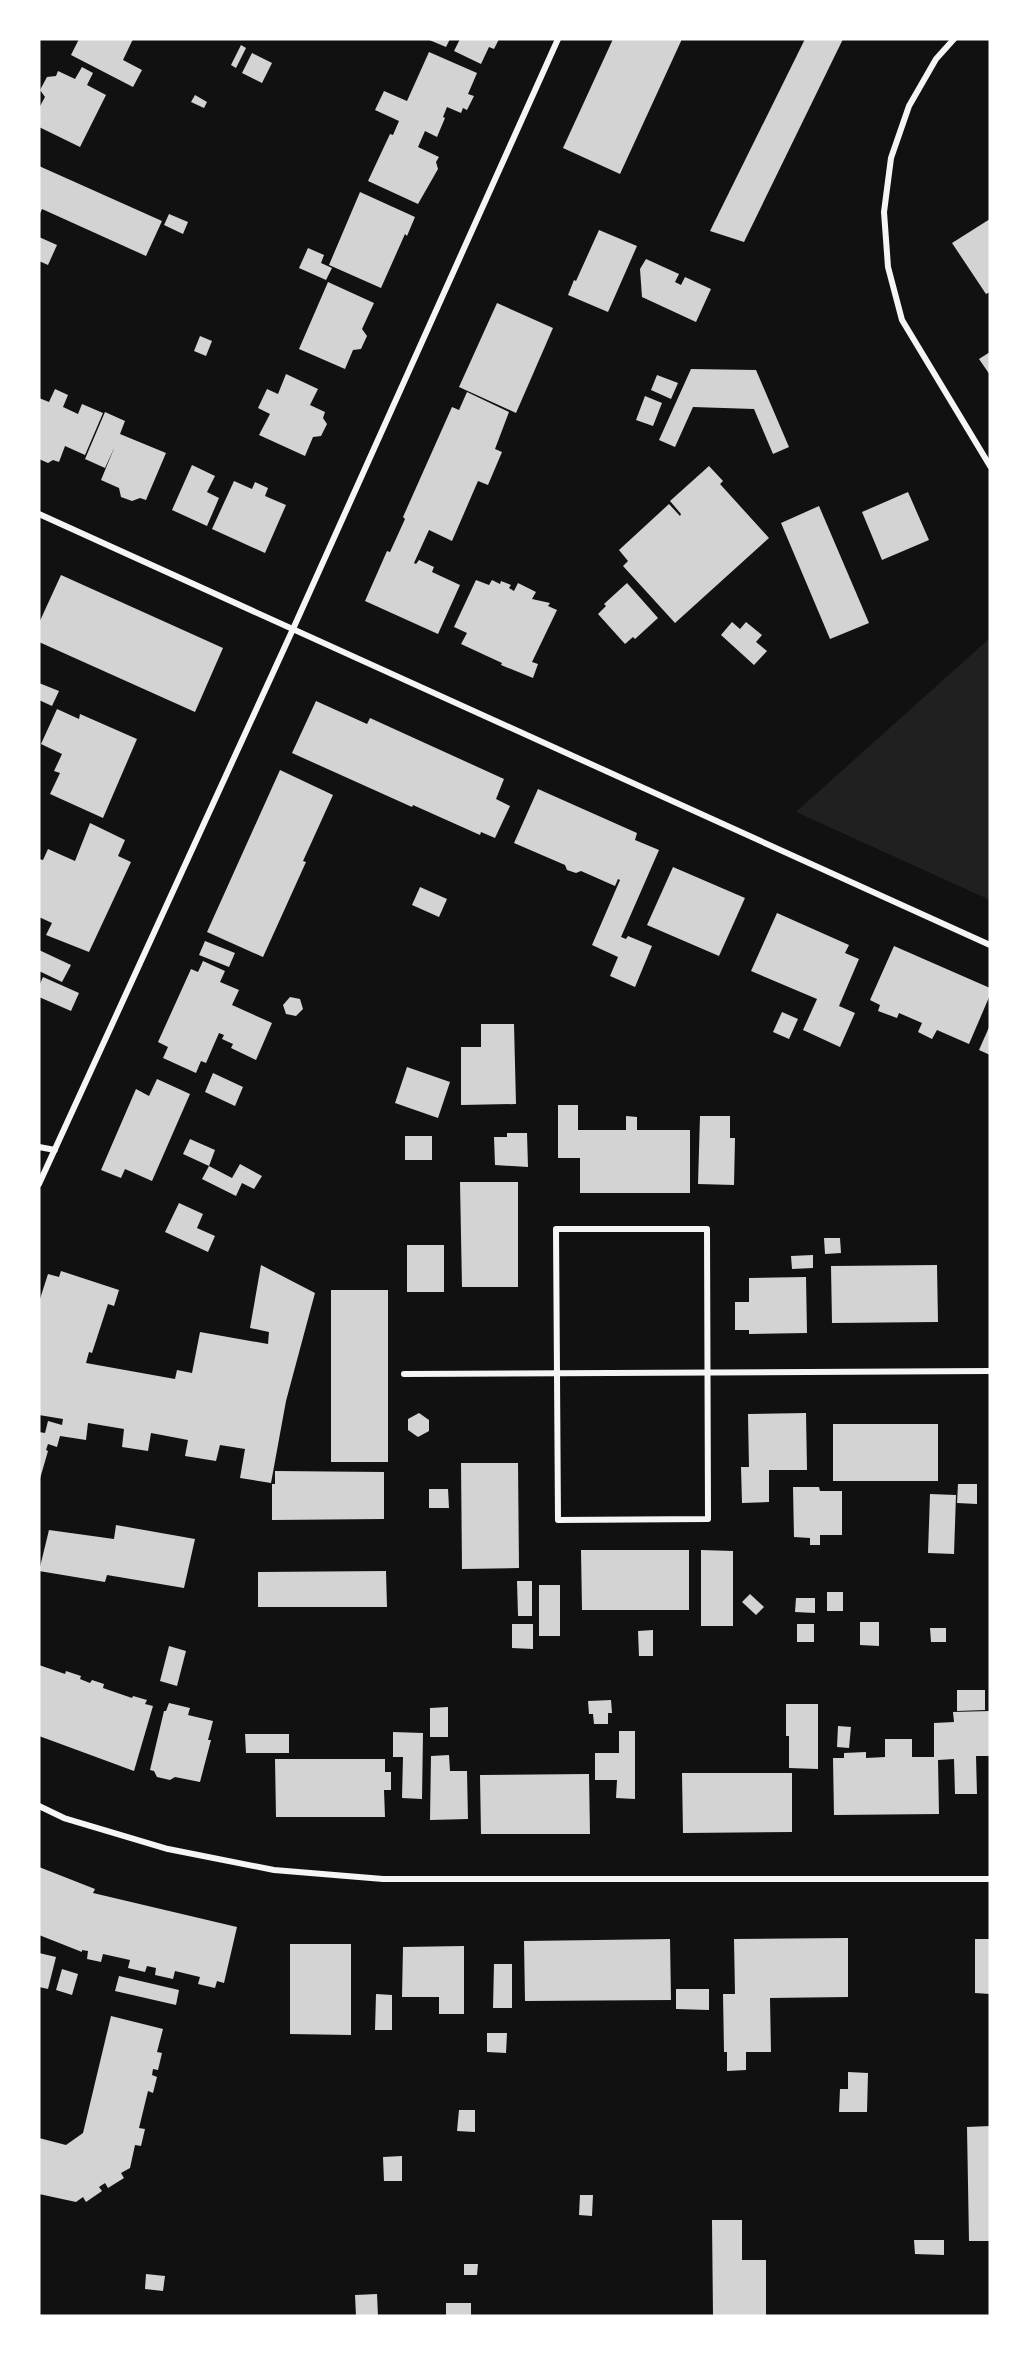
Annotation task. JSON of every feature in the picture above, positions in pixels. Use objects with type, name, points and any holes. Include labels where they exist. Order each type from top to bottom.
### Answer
[{"type":"street","points":[[39,1184],[558,39]]},
{"type":"street","points":[[954,39],[936,59],[909,106],[891,158],[884,212],[888,267],[902,320],[990,466]]},
{"type":"street","points":[[39,514],[990,945]]},
{"type":"street","points":[[39,1147],[55,1150]]},
{"type":"street","points":[[556,1229],[707,1229],[708,1519],[558,1520],[557,1373],[556,1229]]},
{"type":"street","points":[[404,1374],[990,1371]]},
{"type":"street","points":[[39,1806],[64,1818],[168,1849],[274,1870],[383,1879],[990,1879]]},
{"type":"shaded area","points":[[990,638],[990,900],[796,812]]},
{"type":"building","points":[[79,39],[133,39],[123,60],[142,70],[133,87],[71,55]]},
{"type":"building","points":[[427,39],[450,39],[446,47]]},
{"type":"building","points":[[460,39],[499,39],[494,49],[489,47],[481,64],[454,51]]},
{"type":"building","points":[[613,39],[682,39],[620,174],[563,148]]},
{"type":"building","points":[[805,39],[843,39],[744,242],[710,231]]},
{"type":"building","points":[[241,45],[246,48],[236,68],[231,65]]},
{"type":"building","points":[[429,52],[477,73],[468,94],[474,96],[467,110],[463,108],[461,113],[447,107],[437,137],[425,131],[418,147],[439,157],[436,162],[438,169],[418,204],[368,181],[390,134],[393,135],[399,121],[375,110],[384,91],[407,101]]},
{"type":"building","points":[[252,53],[272,63],[262,83],[242,73]]},
{"type":"building","points":[[82,67],[93,73],[87,85],[106,95],[80,147],[39,127],[39,108],[45,97],[40,90],[47,77],[56,76],[58,71],[75,79]]},
{"type":"building","points":[[195,95],[207,102],[204,108],[191,102]]},
{"type":"building","points":[[39,166],[162,221],[146,256],[42,209],[39,216]]},
{"type":"building","points":[[360,192],[415,217],[381,288],[329,265]]},
{"type":"building","points":[[169,214],[188,222],[183,234],[164,225]]},
{"type":"building","points":[[990,219],[990,292],[986,294],[952,243]]},
{"type":"building","points":[[599,230],[637,246],[608,312],[568,295]]},
{"type":"building","points":[[39,237],[57,245],[48,265],[39,261]]},
{"type":"building","points":[[308,248],[324,255],[321,263],[332,268],[326,280],[299,268]]},
{"type":"building","points":[[646,259],[679,274],[675,282],[681,285],[685,277],[711,289],[696,322],[642,297],[640,269]]},
{"type":"building","points":[[328,282],[374,303],[362,329],[367,336],[361,349],[353,350],[345,369],[299,349]]},
{"type":"building","points":[[497,303],[553,328],[516,413],[459,387]]},
{"type":"building","points":[[200,336],[212,341],[206,356],[194,351]]},
{"type":"building","points":[[990,352],[990,375],[979,359]]},
{"type":"building","points":[[691,369],[756,370],[789,447],[773,454],[754,409],[693,407],[675,447],[659,440]]},
{"type":"building","points":[[286,374],[318,389],[310,405],[325,412],[323,418],[327,424],[321,436],[313,437],[305,456],[259,435],[270,414],[258,408],[267,389],[278,394]]},
{"type":"building","points":[[657,375],[678,383],[671,399],[651,390]]},
{"type":"building","points":[[55,389],[68,395],[63,407],[78,414],[82,404],[103,413],[85,455],[65,446],[59,462],[53,460],[48,463],[39,459],[39,398],[49,402]]},
{"type":"building","points":[[467,392],[509,412],[495,449],[502,452],[488,485],[478,481],[452,541],[429,530],[414,563],[416,564],[419,560],[434,567],[432,572],[460,585],[438,634],[365,601],[387,551],[390,552],[405,519],[403,517],[452,407],[459,410]]},
{"type":"building","points":[[645,396],[662,403],[653,426],[636,420]]},
{"type":"building","points":[[105,412],[125,421],[120,434],[166,453],[146,500],[140,498],[132,501],[121,497],[119,488],[101,480],[115,446],[105,468],[85,459]]},
{"type":"building","points":[[192,465],[215,476],[207,492],[219,498],[207,526],[172,510]]},
{"type":"building","points":[[709,466],[723,481],[720,484],[769,538],[675,623],[623,566],[628,561],[619,550],[669,504],[680,516],[681,514],[670,501]]},
{"type":"building","points":[[234,481],[252,489],[255,482],[268,488],[265,496],[286,505],[265,553],[212,529]]},
{"type":"building","points":[[908,492],[929,540],[882,560],[862,512]]},
{"type":"building","points":[[819,506],[869,623],[830,639],[781,523]]},
{"type":"building","points":[[61,575],[223,648],[195,712],[39,642],[39,623]]},
{"type":"building","points":[[476,580],[489,585],[492,580],[500,584],[501,581],[511,585],[509,588],[514,591],[518,583],[536,592],[532,599],[550,603],[548,606],[557,610],[532,662],[538,664],[533,678],[501,665],[502,663],[461,644],[467,633],[454,627]]},
{"type":"building","points":[[627,583],[658,618],[635,639],[633,637],[625,644],[598,614],[606,606],[604,604]]},
{"type":"building","points":[[732,622],[740,629],[746,622],[762,635],[756,642],[767,651],[754,665],[721,635]]},
{"type":"building","points":[[39,683],[59,691],[52,706],[39,700]]},
{"type":"building","points":[[316,701],[367,724],[370,718],[504,779],[496,799],[510,806],[495,838],[481,832],[480,835],[413,805],[412,807],[292,753]]},
{"type":"building","points":[[57,709],[79,719],[80,714],[137,739],[103,818],[50,794],[60,773],[54,771],[62,754],[41,744]]},
{"type":"building","points":[[280,770],[333,795],[263,957],[207,932]]},
{"type":"building","points":[[538,789],[637,833],[635,840],[659,850],[621,937],[626,939],[628,936],[652,946],[635,987],[610,976],[618,957],[592,945],[620,880],[618,879],[615,886],[581,871],[576,873],[567,870],[565,865],[514,843]]},
{"type":"building","points":[[90,823],[125,840],[118,856],[131,862],[89,952],[46,935],[52,923],[39,917],[39,859],[43,860],[48,849],[75,861]]},
{"type":"building","points":[[673,867],[745,898],[719,956],[647,925]]},
{"type":"building","points":[[420,887],[447,899],[439,917],[412,905]]},
{"type":"building","points":[[777,913],[849,945],[845,953],[859,959],[839,1006],[855,1013],[840,1047],[803,1030],[817,999],[751,971]]},
{"type":"building","points":[[205,941],[235,953],[229,967],[199,955]]},
{"type":"building","points":[[894,946],[990,988],[990,995],[969,1044],[937,1030],[932,1039],[918,1032],[922,1023],[899,1013],[897,1018],[878,1011],[880,1005],[870,1000]]},
{"type":"building","points":[[39,950],[71,965],[62,982],[39,971]]},
{"type":"building","points":[[203,961],[225,971],[220,982],[239,990],[232,1005],[272,1023],[256,1060],[231,1048],[233,1044],[222,1039],[224,1035],[219,1033],[206,1063],[201,1061],[196,1073],[163,1058],[168,1047],[158,1042],[191,969],[198,972]]},
{"type":"building","points":[[43,977],[79,993],[71,1011],[39,997],[39,986]]},
{"type":"building","points":[[290,997],[300,999],[303,1009],[296,1016],[286,1014],[283,1005]]},
{"type":"building","points":[[782,1012],[798,1019],[789,1039],[773,1032]]},
{"type":"building","points":[[481,1024],[514,1024],[516,1104],[461,1105],[461,1047],[481,1047]]},
{"type":"building","points":[[990,1025],[990,1055],[979,1050]]},
{"type":"building","points":[[407,1067],[450,1082],[438,1118],[395,1103]]},
{"type":"building","points":[[213,1073],[243,1087],[235,1106],[205,1092]]},
{"type":"building","points":[[157,1079],[190,1094],[152,1181],[125,1169],[121,1178],[101,1170],[136,1089],[149,1096]]},
{"type":"building","points":[[558,1105],[578,1105],[578,1130],[626,1130],[626,1116],[637,1117],[637,1130],[690,1130],[690,1193],[580,1193],[580,1158],[558,1158]]},
{"type":"building","points":[[700,1116],[730,1116],[730,1138],[735,1138],[734,1185],[698,1184]]},
{"type":"building","points":[[507,1133],[527,1133],[528,1167],[495,1165],[494,1137],[507,1137]]},
{"type":"building","points":[[405,1136],[432,1136],[432,1160],[405,1160]]},
{"type":"building","points":[[190,1139],[215,1150],[209,1166],[183,1154]]},
{"type":"building","points":[[240,1164],[262,1176],[254,1189],[242,1183],[236,1196],[202,1179],[209,1166],[232,1178]]},
{"type":"building","points":[[460,1182],[518,1182],[518,1287],[462,1287]]},
{"type":"building","points":[[179,1203],[203,1214],[197,1228],[215,1236],[208,1252],[165,1232]]},
{"type":"building","points":[[824,1238],[840,1238],[841,1253],[825,1254]]},
{"type":"building","points":[[407,1245],[444,1245],[444,1292],[407,1292]]},
{"type":"building","points":[[813,1255],[813,1268],[792,1269],[791,1256]]},
{"type":"building","points":[[261,1265],[315,1293],[286,1401],[271,1483],[240,1478],[245,1449],[220,1445],[216,1461],[185,1456],[188,1440],[151,1433],[148,1451],[122,1447],[124,1429],[88,1423],[86,1440],[60,1436],[57,1447],[48,1444],[39,1482],[39,1432],[45,1433],[48,1421],[62,1425],[63,1419],[39,1415],[39,1302],[48,1274],[59,1277],[61,1271],[119,1290],[114,1306],[108,1304],[92,1353],[89,1352],[86,1363],[175,1379],[177,1370],[192,1373],[200,1332],[268,1344],[269,1332],[250,1328]]},
{"type":"building","points":[[937,1265],[938,1322],[832,1323],[831,1266]]},
{"type":"building","points":[[806,1277],[807,1333],[749,1334],[749,1330],[735,1330],[735,1302],[749,1302],[749,1278]]},
{"type":"building","points":[[331,1290],[388,1290],[388,1462],[331,1462]]},
{"type":"building","points":[[419,1413],[429,1420],[429,1431],[418,1437],[408,1430],[408,1419]]},
{"type":"building","points":[[806,1413],[807,1470],[769,1470],[769,1502],[742,1503],[741,1467],[749,1467],[748,1414]]},
{"type":"building","points":[[833,1424],[938,1424],[938,1481],[833,1481]]},
{"type":"building","points":[[461,1463],[518,1463],[519,1568],[462,1569]]},
{"type":"building","points":[[275,1471],[384,1472],[384,1519],[272,1520],[272,1484],[275,1484]]},
{"type":"building","points":[[958,1484],[977,1484],[977,1504],[957,1503]]},
{"type":"building","points":[[793,1487],[819,1487],[820,1491],[842,1491],[842,1535],[820,1535],[820,1545],[810,1545],[810,1538],[794,1537]]},
{"type":"building","points":[[429,1489],[448,1489],[449,1508],[429,1508]]},
{"type":"building","points":[[930,1494],[956,1495],[954,1554],[928,1553]]},
{"type":"building","points":[[116,1525],[195,1539],[184,1588],[107,1575],[105,1582],[39,1571],[49,1530],[114,1539]]},
{"type":"building","points":[[581,1550],[689,1550],[689,1610],[582,1610]]},
{"type":"building","points":[[701,1550],[733,1551],[733,1626],[701,1626]]},
{"type":"building","points":[[386,1571],[387,1607],[258,1607],[258,1572]]},
{"type":"building","points":[[517,1581],[532,1581],[532,1616],[518,1616]]},
{"type":"building","points":[[539,1585],[560,1585],[560,1636],[539,1636]]},
{"type":"building","points":[[827,1592],[843,1592],[843,1611],[827,1611]]},
{"type":"building","points":[[750,1594],[764,1607],[756,1615],[742,1602]]},
{"type":"building","points":[[796,1598],[815,1598],[815,1613],[795,1612]]},
{"type":"building","points":[[860,1622],[879,1622],[879,1646],[860,1645]]},
{"type":"building","points":[[512,1624],[533,1624],[533,1649],[512,1648]]},
{"type":"building","points":[[797,1624],[814,1624],[814,1642],[797,1642]]},
{"type":"building","points":[[930,1628],[946,1628],[946,1642],[931,1642]]},
{"type":"building","points":[[653,1630],[653,1656],[639,1656],[638,1631]]},
{"type":"building","points":[[169,1646],[186,1651],[177,1686],[160,1681]]},
{"type":"building","points":[[39,1665],[65,1674],[66,1671],[81,1676],[80,1679],[90,1683],[92,1680],[104,1684],[103,1688],[132,1698],[133,1696],[147,1700],[145,1704],[153,1706],[134,1771],[39,1736]]},
{"type":"building","points":[[957,1690],[985,1690],[985,1710],[957,1711]]},
{"type":"building","points":[[611,1700],[612,1713],[608,1713],[608,1724],[594,1724],[593,1714],[589,1714],[588,1701]]},
{"type":"building","points":[[169,1703],[190,1708],[188,1715],[213,1721],[208,1740],[211,1740],[200,1782],[175,1777],[170,1780],[157,1777],[154,1771],[150,1770],[164,1711]]},
{"type":"building","points":[[786,1704],[818,1704],[818,1769],[789,1768]]},
{"type":"building","points":[[448,1707],[448,1737],[430,1737],[430,1708]]},
{"type":"building","points":[[990,1711],[990,1756],[976,1756],[977,1794],[955,1794],[954,1759],[938,1760],[939,1814],[834,1815],[833,1758],[844,1758],[844,1753],[866,1752],[866,1758],[885,1757],[885,1739],[912,1739],[912,1757],[934,1757],[934,1723],[954,1722],[953,1712]]},
{"type":"building","points":[[838,1726],[851,1727],[849,1748],[837,1747]]},
{"type":"building","points":[[619,1731],[635,1731],[635,1799],[616,1798],[617,1780],[595,1780],[595,1753],[619,1753]]},
{"type":"building","points":[[393,1732],[423,1733],[422,1799],[402,1798],[403,1757],[393,1757]]},
{"type":"building","points":[[245,1734],[289,1734],[289,1753],[246,1753]]},
{"type":"building","points":[[449,1755],[450,1771],[467,1771],[468,1819],[430,1820],[431,1756]]},
{"type":"building","points":[[275,1759],[385,1759],[385,1772],[391,1772],[391,1790],[384,1790],[385,1817],[276,1817]]},
{"type":"building","points":[[682,1773],[792,1773],[792,1832],[683,1833]]},
{"type":"building","points":[[589,1774],[590,1834],[481,1834],[480,1775]]},
{"type":"building","points":[[39,1867],[95,1889],[93,1893],[237,1927],[224,1983],[217,1981],[215,1988],[198,1984],[200,1977],[175,1971],[173,1979],[155,1975],[156,1968],[147,1966],[145,1972],[128,1968],[130,1960],[103,1954],[101,1962],[87,1959],[88,1951],[82,1950],[82,1952],[39,1935]]},
{"type":"building","points":[[848,1938],[848,1997],[770,1998],[771,2052],[746,2052],[746,2070],[727,2071],[727,2052],[724,2052],[723,1994],[735,1994],[734,1939]]},
{"type":"building","points":[[670,1939],[671,2000],[525,2001],[524,1941]]},
{"type":"building","points":[[975,1939],[990,1939],[990,1994],[975,1993]]},
{"type":"building","points":[[290,1944],[351,1944],[351,2035],[290,2034]]},
{"type":"building","points":[[464,1946],[464,2014],[439,2014],[439,1997],[402,1997],[403,1947]]},
{"type":"building","points":[[39,1953],[56,1957],[48,1989],[39,1987]]},
{"type":"building","points":[[494,1964],[512,1964],[512,2008],[493,2008]]},
{"type":"building","points":[[62,1969],[78,1974],[72,1995],[56,1990]]},
{"type":"building","points":[[119,1976],[179,1990],[176,2005],[115,1991]]},
{"type":"building","points":[[676,1989],[709,1989],[709,2010],[676,2009]]},
{"type":"building","points":[[376,1994],[392,1995],[392,2030],[375,2030]]},
{"type":"building","points":[[111,2016],[163,2029],[157,2052],[162,2053],[158,2070],[153,2069],[152,2075],[157,2077],[153,2093],[148,2091],[139,2128],[145,2129],[141,2146],[135,2145],[130,2168],[121,2173],[124,2178],[108,2188],[105,2183],[99,2187],[102,2191],[86,2202],[83,2197],[76,2202],[39,2194],[39,2138],[66,2145],[83,2133]]},
{"type":"building","points":[[487,2033],[507,2033],[506,2053],[487,2052]]},
{"type":"building","points":[[848,2072],[868,2073],[867,2112],[839,2112],[840,2089],[848,2089]]},
{"type":"building","points":[[459,2110],[475,2110],[475,2132],[457,2131]]},
{"type":"building","points":[[990,2126],[990,2241],[969,2241],[967,2127]]},
{"type":"building","points":[[402,2156],[402,2181],[384,2181],[383,2157]]},
{"type":"building","points":[[580,2195],[593,2195],[592,2216],[579,2215]]},
{"type":"building","points":[[712,2220],[742,2220],[742,2260],[766,2260],[766,2316],[713,2316]]},
{"type":"building","points":[[914,2240],[944,2240],[944,2255],[915,2254]]},
{"type":"building","points":[[464,2264],[478,2264],[477,2275],[464,2275]]},
{"type":"building","points":[[146,2274],[165,2276],[163,2291],[145,2289]]},
{"type":"building","points":[[377,2294],[378,2316],[356,2316],[355,2295]]},
{"type":"building","points":[[446,2303],[471,2303],[471,2316],[446,2316]]}]
